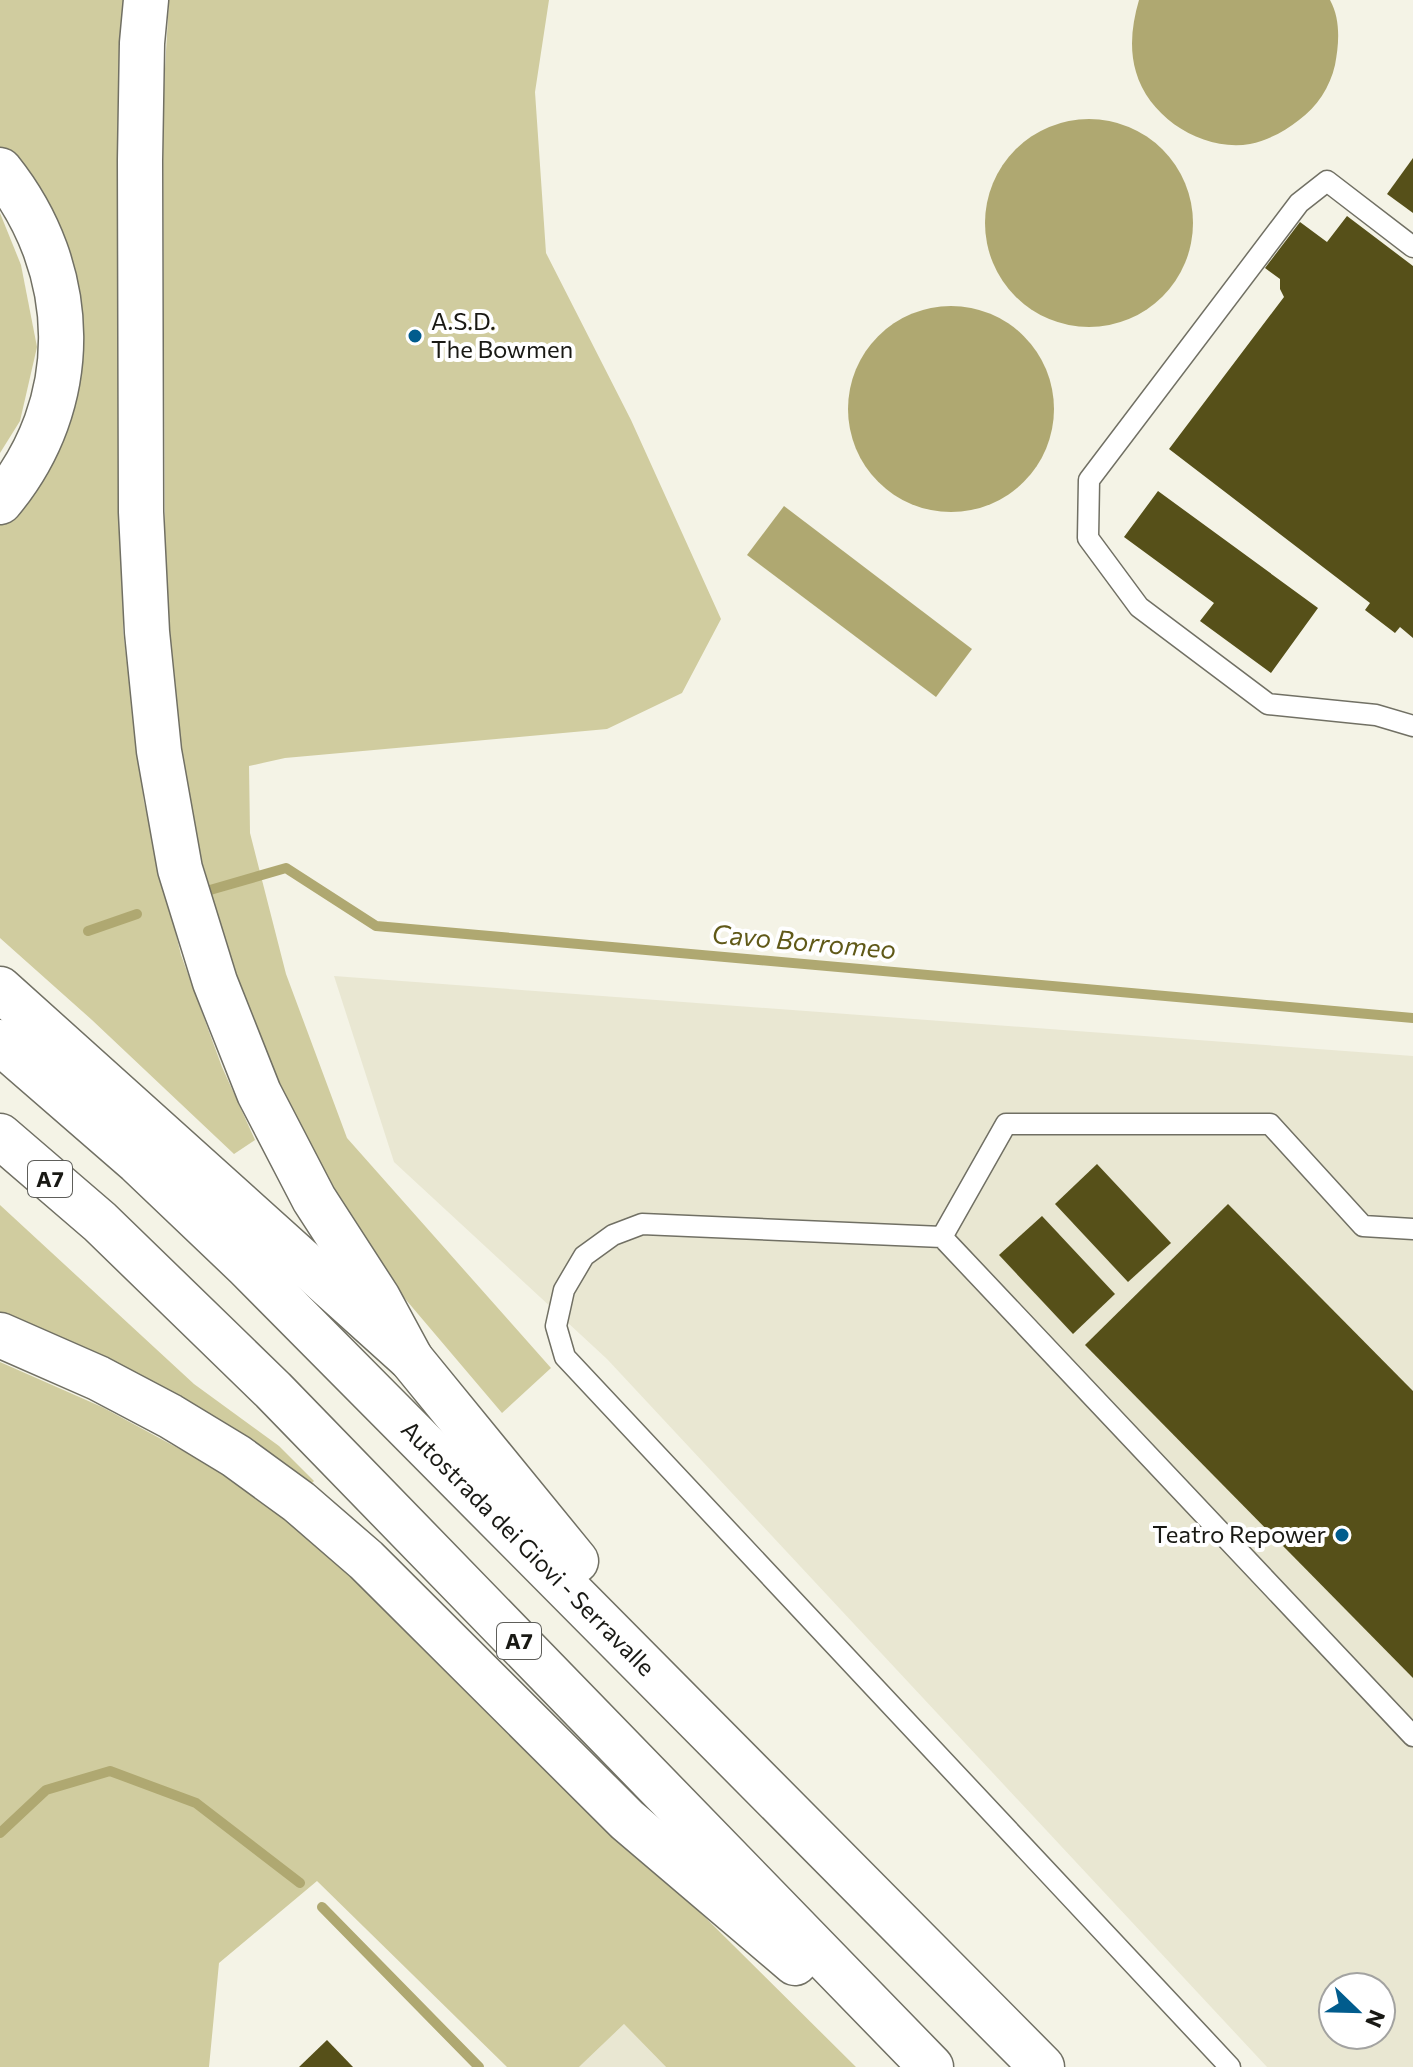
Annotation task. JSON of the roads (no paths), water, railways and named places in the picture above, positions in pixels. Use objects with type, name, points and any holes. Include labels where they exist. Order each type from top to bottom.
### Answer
[{"type":"highway","points":[[146,0],[140,160],[141,512],[147,632],[159,751],[180,869],[215,982],[259,1093],[314,1199],[378,1298],[411,1359]]},
{"type":"highway","points":[[0,170],[21,198],[42,239],[56,283],[61,337],[58,378],[47,420],[27,465],[0,502]]},
{"type":"highway","points":[[0,989],[411,1359],[747,1769]]},
{"type":"highway","name":"Autostrada dei Giovi - Serravalle","points":[[0,1042],[138,1162],[235,1255],[1042,2067]]},
{"type":"highway","name":"A7","points":[[0,1136],[100,1222],[273,1390],[931,2067]]},
{"type":"highway","points":[[0,1335],[98,1378],[170,1416],[236,1456],[299,1502],[366,1560],[627,1820],[918,2067]]},
{"type":"lane","points":[[1413,247],[1327,181],[1299,203],[1089,480],[1088,538],[1139,607],[1268,704],[1376,715],[1413,726]]},
{"type":"lane","points":[[942,1237],[1006,1124],[1270,1124],[1363,1226],[1413,1229]]},
{"type":"lane","points":[[1230,2067],[565,1357],[556,1326],[564,1290],[584,1256],[613,1235],[642,1224],[942,1237],[1413,1736]]},
{"type":"waterway","name":"Cavo Borromeo","points":[[210,890],[286,868],[376,926],[1413,1018]]},
{"type":"waterway","name":"Cavo Borromeo","points":[[88,931],[137,914]]},
{"type":"waterway","points":[[0,1833],[46,1790],[110,1771],[196,1803],[300,1883]]},
{"type":"waterway","points":[[322,1907],[479,2067]]},
{"type":"place","name":"A.S.D. The Bowmen","points":[[415,336]]},
{"type":"place","name":"Teatro Repower","points":[[1342,1535]]}]
